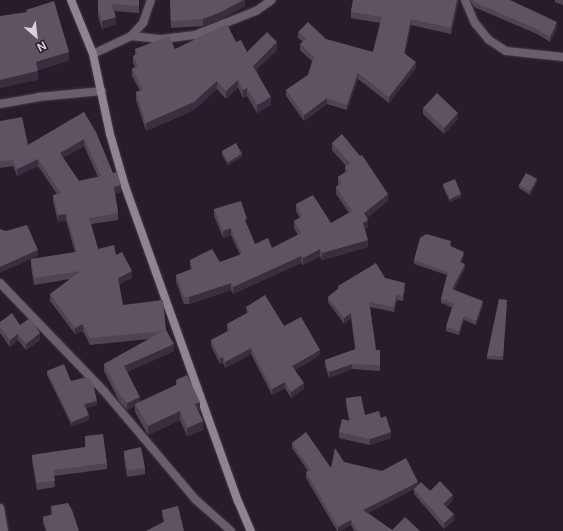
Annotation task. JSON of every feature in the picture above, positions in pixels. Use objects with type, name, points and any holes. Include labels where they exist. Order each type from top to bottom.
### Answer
[{"type":"main road","points":[[71,0],[93,54],[110,134],[125,186],[238,501],[251,531]]},
{"type":"street","points":[[93,54],[131,36],[143,23],[151,0]]},
{"type":"street","points":[[131,36],[162,39],[195,35],[256,11],[272,0]]},
{"type":"street","points":[[465,0],[474,23],[488,40],[506,52],[563,57]]},
{"type":"street","points":[[0,104],[102,91]]},
{"type":"street","points":[[0,283],[103,390],[195,499],[231,531]]},
{"type":"street","points":[[0,508],[4,531]]},
{"type":"building","points":[[98,0],[139,0],[139,6],[111,4],[116,17],[102,21],[98,9]]},
{"type":"building","points":[[170,0],[243,0],[221,12],[203,19],[171,21]]},
{"type":"building","points":[[353,0],[457,0],[451,28],[411,19],[404,53],[416,62],[389,97],[358,73],[347,105],[327,98],[304,115],[286,90],[308,75],[314,57],[300,44],[306,39],[298,32],[308,22],[326,39],[373,52],[382,17],[351,12]]},
{"type":"building","points":[[473,0],[510,0],[557,22],[550,37],[537,29],[474,2]]},
{"type":"building","points":[[54,1],[69,52],[36,62],[38,71],[0,80],[0,16],[27,12],[26,10]]},
{"type":"building","points":[[227,24],[236,42],[241,40],[247,52],[267,32],[277,42],[253,66],[271,97],[257,105],[247,88],[243,90],[238,80],[226,91],[217,81],[194,102],[146,123],[136,92],[143,90],[132,69],[138,66],[133,56],[137,54],[135,49],[169,36],[175,49]]},
{"type":"building","points":[[437,93],[458,113],[444,128],[423,108]]},
{"type":"building","points":[[84,112],[96,132],[113,173],[117,172],[121,185],[114,187],[118,213],[89,218],[98,249],[114,245],[116,255],[122,252],[132,271],[118,278],[123,305],[163,300],[166,330],[174,344],[124,366],[140,397],[127,403],[119,394],[104,364],[163,331],[90,338],[83,324],[75,328],[50,294],[81,271],[34,278],[31,259],[77,252],[66,214],[58,215],[53,195],[61,193],[38,159],[17,169],[13,160],[0,161],[0,121],[22,117],[28,145]],"holes":[[[84,139],[101,176],[79,181],[60,153]]]},
{"type":"building","points":[[342,134],[360,156],[362,155],[388,194],[364,213],[368,220],[363,223],[368,240],[322,253],[320,249],[303,258],[301,256],[233,287],[231,283],[189,297],[184,297],[176,275],[193,269],[190,260],[212,249],[220,262],[242,254],[231,228],[223,231],[214,209],[241,201],[247,219],[245,220],[255,244],[268,238],[272,248],[301,233],[294,221],[302,216],[296,204],[313,195],[331,223],[352,211],[336,187],[342,183],[338,177],[348,171],[345,167],[350,163],[332,143]]},
{"type":"building","points":[[236,143],[242,154],[228,162],[222,151]]},
{"type":"building","points":[[526,173],[537,179],[530,191],[519,185]]},
{"type":"building","points":[[455,179],[461,194],[450,199],[443,184]]},
{"type":"building","points":[[27,225],[38,250],[0,267],[0,229],[6,231]]},
{"type":"building","points":[[426,234],[451,241],[450,246],[464,252],[460,262],[465,264],[452,289],[483,301],[476,321],[464,316],[459,331],[446,327],[454,303],[447,302],[448,298],[446,301],[441,299],[448,272],[414,260],[420,238]]},
{"type":"building","points":[[376,263],[385,278],[405,283],[403,296],[397,294],[394,307],[369,302],[376,350],[380,350],[380,365],[352,364],[329,372],[325,360],[356,349],[351,313],[344,318],[328,297],[339,288],[338,286]]},
{"type":"building","points":[[265,295],[284,326],[301,317],[320,350],[292,366],[304,383],[291,392],[285,382],[272,389],[251,348],[225,362],[223,357],[220,358],[211,340],[230,330],[227,324],[249,312],[246,307]]},
{"type":"building","points":[[499,299],[507,300],[503,356],[487,356]]},
{"type":"building","points":[[12,313],[20,325],[30,318],[40,333],[26,344],[18,334],[10,340],[0,327],[0,322]]},
{"type":"building","points":[[64,364],[71,381],[87,377],[93,383],[97,401],[84,404],[89,415],[72,422],[47,371]]},
{"type":"building","points":[[187,375],[200,402],[195,404],[203,421],[187,428],[180,411],[148,426],[135,404],[178,384],[176,380]]},
{"type":"building","points":[[361,396],[365,415],[379,411],[381,418],[386,416],[391,432],[370,439],[339,432],[342,419],[350,421],[346,398]]},
{"type":"building","points":[[306,432],[331,468],[335,448],[344,462],[382,471],[406,458],[418,482],[363,510],[392,530],[405,517],[420,531],[358,531],[351,520],[338,527],[306,472],[311,470],[292,443]]},
{"type":"building","points":[[103,434],[107,463],[53,470],[55,481],[37,483],[32,455],[86,447],[85,436]]},
{"type":"building","points":[[141,447],[145,468],[127,470],[124,451]]},
{"type":"building","points":[[440,481],[453,495],[443,504],[454,514],[444,523],[414,489],[421,482],[430,491]]},
{"type":"building","points":[[68,503],[79,531],[47,531],[43,517],[53,514],[51,506]]},
{"type":"building","points":[[178,506],[184,531],[146,531],[165,521],[162,510]]}]
